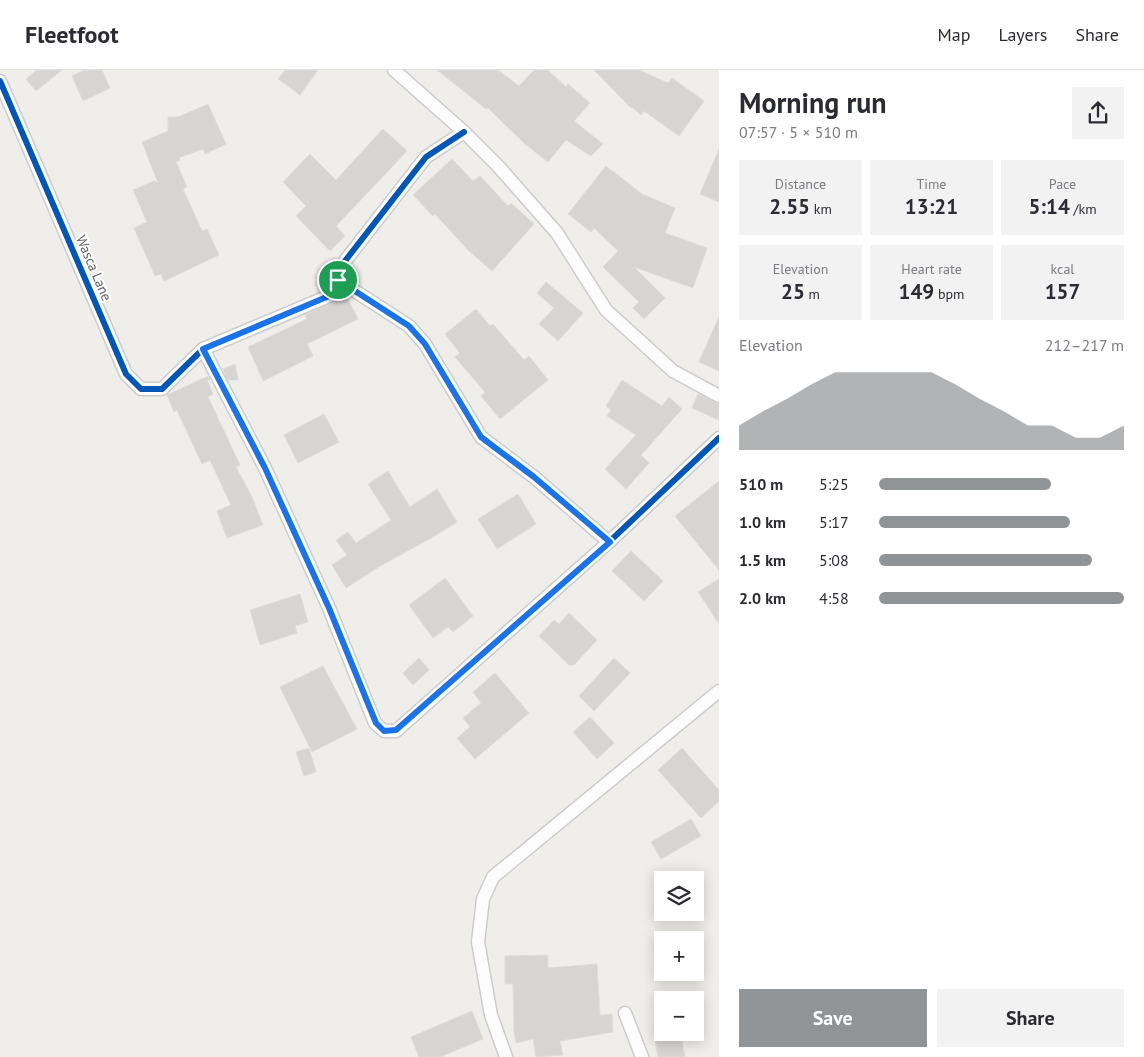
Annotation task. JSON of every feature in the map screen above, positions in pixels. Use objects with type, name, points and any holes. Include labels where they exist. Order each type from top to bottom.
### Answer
[{"type":"street","points":[[394,70],[464,132],[498,166],[557,233],[606,310],[673,371],[719,396]]},
{"type":"street","name":"Wasca Lane","points":[[0,81],[126,374],[141,389],[162,389],[203,349]]},
{"type":"street","points":[[464,132],[426,157],[345,261],[338,280],[329,296],[203,349],[265,468],[329,608],[376,723],[384,731],[396,730],[610,542],[719,438]]},
{"type":"street","points":[[338,280],[409,326],[425,344],[481,437],[534,477],[610,542]]},
{"type":"street","points":[[506,1057],[491,1015],[478,942],[483,899],[493,876],[719,691]]},
{"type":"street","points":[[626,1013],[642,1057]]},
{"type":"building","points":[[37,70],[62,70],[36,91],[26,79]]},
{"type":"building","points":[[84,70],[102,70],[110,88],[83,101],[72,76]]},
{"type":"building","points":[[285,70],[318,70],[300,95],[278,79]]},
{"type":"building","points":[[437,70],[498,70],[519,86],[534,70],[548,70],[566,87],[568,84],[590,103],[574,121],[603,144],[591,156],[566,140],[548,162],[525,144],[488,108],[486,109]]},
{"type":"building","points":[[594,70],[639,70],[668,83],[672,78],[704,101],[679,136],[644,111],[641,115],[632,107],[632,109]]},
{"type":"building","points":[[208,104],[226,144],[205,154],[203,149],[179,158],[180,160],[176,162],[187,187],[183,189],[202,231],[207,229],[219,255],[164,281],[161,274],[155,276],[134,228],[147,222],[133,190],[154,181],[158,183],[142,142],[168,131],[168,117],[178,117]]},
{"type":"building","points":[[383,129],[407,151],[336,226],[345,236],[330,251],[296,216],[306,206],[283,182],[310,154],[336,180]]},
{"type":"building","points":[[719,149],[719,202],[700,194]]},
{"type":"building","points":[[452,159],[473,181],[480,176],[508,206],[511,203],[534,224],[492,271],[468,250],[435,214],[433,216],[413,195]]},
{"type":"building","points":[[606,166],[642,194],[675,208],[665,233],[707,248],[693,288],[634,267],[665,298],[644,319],[633,308],[639,302],[603,267],[618,251],[594,228],[591,232],[568,214]]},
{"type":"building","points":[[546,282],[583,313],[558,341],[539,324],[554,308],[537,293]]},
{"type":"building","points":[[346,295],[358,319],[307,344],[313,356],[263,381],[248,347],[307,319],[305,315]]},
{"type":"building","points":[[476,309],[490,326],[493,324],[524,360],[529,356],[548,380],[500,419],[481,396],[485,392],[455,357],[460,353],[445,334]]},
{"type":"building","points":[[719,317],[719,371],[699,362]]},
{"type":"building","points":[[235,364],[238,380],[228,380],[223,369]]},
{"type":"building","points":[[208,376],[210,380],[207,380],[213,394],[208,397],[240,465],[236,467],[252,497],[263,525],[227,538],[217,511],[231,505],[210,460],[202,464],[177,410],[174,412],[167,395]]},
{"type":"building","points":[[622,380],[662,406],[669,397],[682,409],[641,455],[649,463],[626,489],[605,469],[636,435],[607,416],[611,410],[606,406]]},
{"type":"building","points":[[698,394],[719,404],[719,420],[692,408]]},
{"type":"building","points":[[324,414],[339,442],[298,463],[284,435]]},
{"type":"building","points":[[388,471],[410,507],[437,489],[457,522],[346,588],[332,565],[347,555],[336,540],[348,532],[356,543],[391,520],[368,484]]},
{"type":"building","points":[[719,481],[719,570],[675,516]]},
{"type":"building","points":[[518,494],[536,524],[497,549],[478,519]]},
{"type":"building","points":[[631,551],[663,581],[644,601],[612,571]]},
{"type":"building","points":[[445,578],[473,616],[453,632],[448,627],[433,638],[409,605]]},
{"type":"building","points":[[719,579],[719,624],[698,592]]},
{"type":"building","points":[[300,594],[308,622],[295,626],[297,633],[260,645],[250,610]]},
{"type":"building","points":[[569,613],[597,640],[574,665],[569,665],[539,636],[554,620],[559,624]]},
{"type":"building","points":[[419,658],[429,670],[413,685],[403,673]]},
{"type":"building","points":[[614,658],[630,673],[594,711],[579,696]]},
{"type":"building","points":[[323,666],[357,729],[312,752],[280,687]]},
{"type":"building","points":[[495,673],[529,713],[475,759],[457,738],[470,727],[463,718],[481,703],[473,692]]},
{"type":"building","points":[[590,717],[614,743],[597,759],[573,732]]},
{"type":"building","points":[[309,748],[316,772],[304,776],[296,752]]},
{"type":"building","points":[[682,748],[719,790],[719,801],[701,818],[658,770]]},
{"type":"building","points":[[691,819],[701,836],[661,859],[651,842]]},
{"type":"building","points":[[548,955],[548,968],[597,964],[600,1015],[612,1014],[613,1032],[560,1041],[563,1055],[536,1057],[533,1039],[516,1043],[513,984],[505,984],[505,956]]},
{"type":"building","points":[[472,1011],[483,1039],[440,1057],[419,1057],[411,1037]]},
{"type":"building","points":[[655,1041],[682,1041],[685,1057],[658,1057]]},
{"type":"cycle path","points":[[0,81],[126,374],[141,389],[162,389],[203,349],[329,296],[338,280],[345,261],[426,157],[464,132]]},
{"type":"cycle path","points":[[203,349],[265,468],[329,608],[375,723],[384,731],[396,731],[609,542],[719,438]]},
{"type":"route","points":[[338,280],[409,326],[425,344],[481,437],[534,477],[610,542],[396,730],[384,731],[376,723],[329,608],[265,468],[203,349],[329,296],[338,280]]}]
